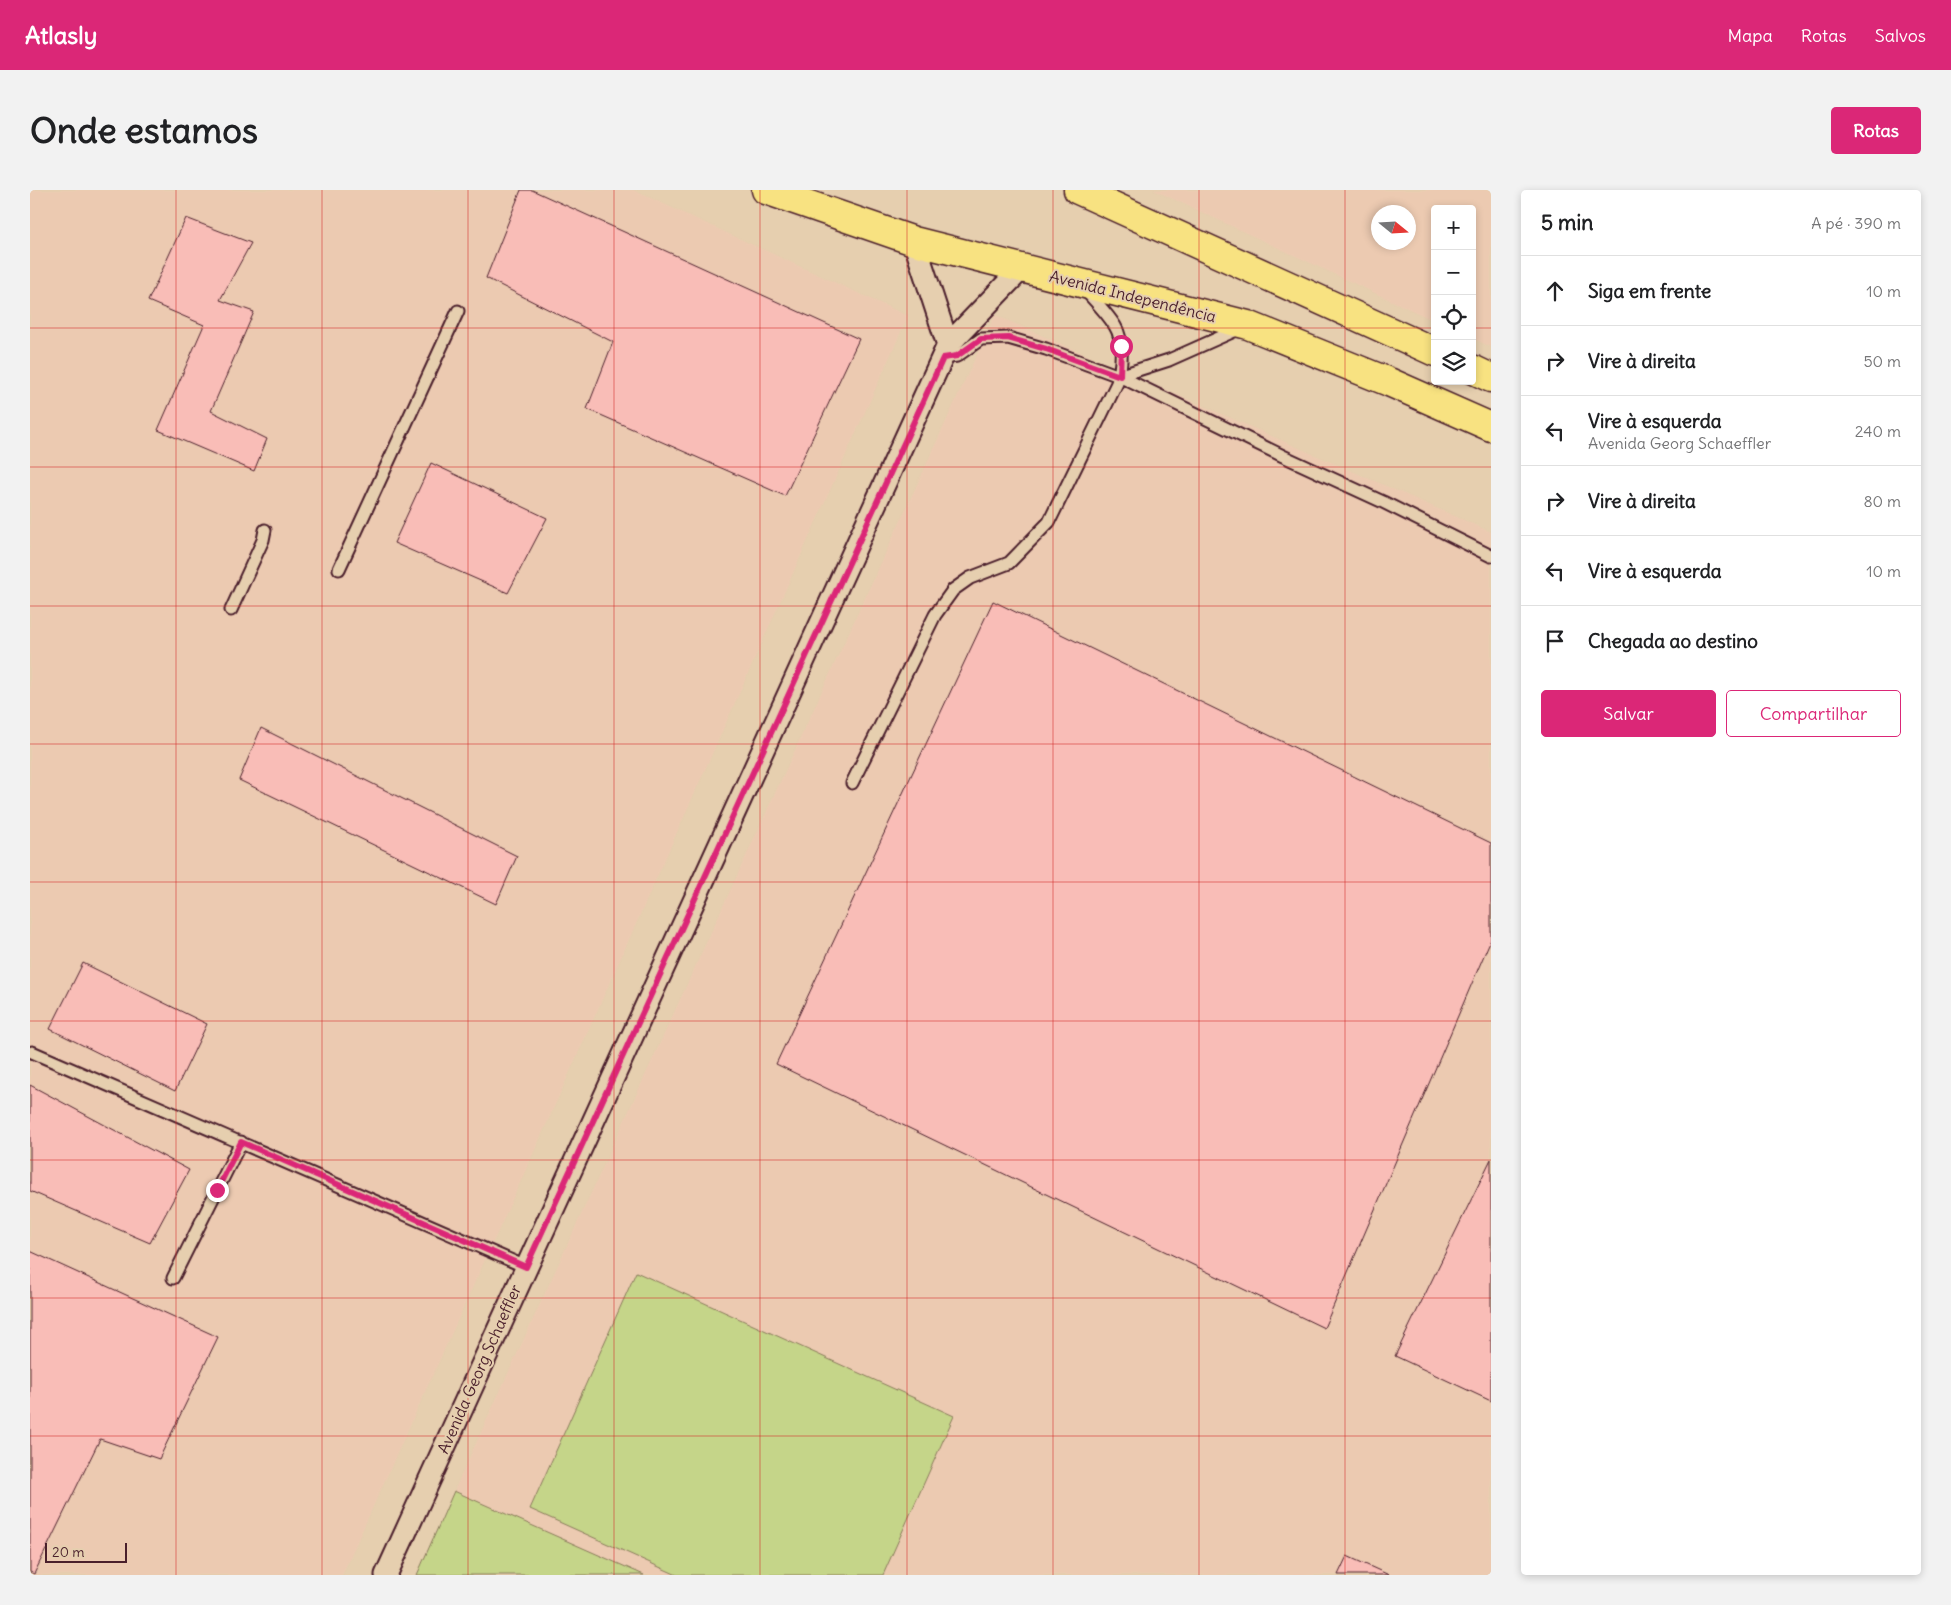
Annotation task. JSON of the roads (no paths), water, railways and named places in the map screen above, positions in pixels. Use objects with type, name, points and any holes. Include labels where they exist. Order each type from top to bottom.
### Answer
[{"type":"main road","name":"Avenida Independência","points":[[766,190],[914,241],[1248,326],[1389,382],[1491,427]]},
{"type":"main road","points":[[1078,190],[1431,350]]},
{"type":"main road","points":[[1476,371],[1491,378]]},
{"type":"street","points":[[914,241],[946,352]]},
{"type":"street","name":"Avenida Georg Schaeffler","points":[[386,1575],[946,352],[1022,268]]},
{"type":"lane","points":[[852,783],[935,615],[953,590],[970,578],[1009,563],[1050,522],[1120,376],[1121,346],[1116,327],[1079,283]]},
{"type":"lane","points":[[339,569],[458,311]]},
{"type":"lane","points":[[1120,376],[1169,360],[1248,326]]},
{"type":"lane","points":[[946,352],[957,356],[981,339],[1008,338],[1046,349],[1120,376],[1491,556]]},
{"type":"lane","points":[[231,610],[263,540],[265,530]]},
{"type":"lane","points":[[32,1052],[526,1267]]},
{"type":"lane","points":[[173,1278],[241,1142]]}]
